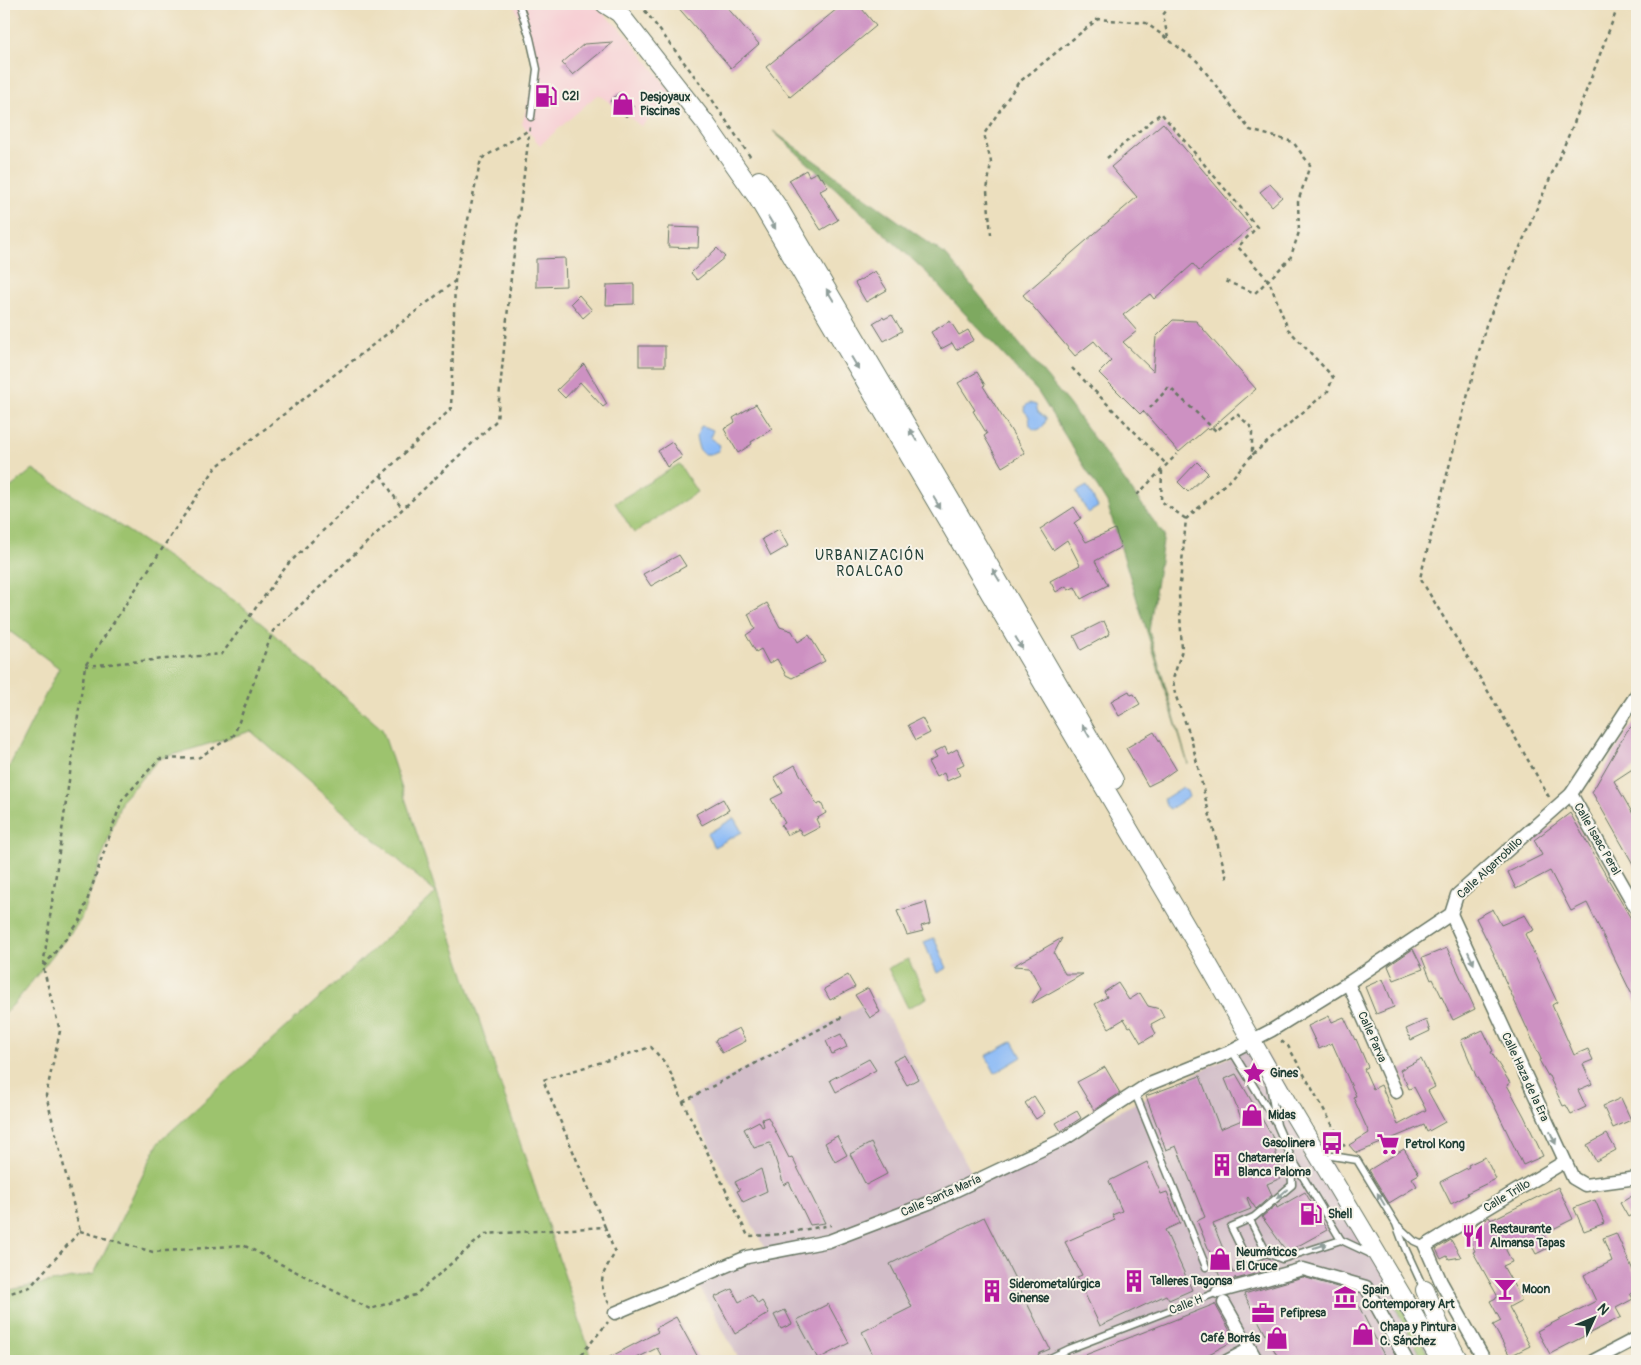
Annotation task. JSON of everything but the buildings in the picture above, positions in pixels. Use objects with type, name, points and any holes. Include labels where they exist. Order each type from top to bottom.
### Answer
[{"type":"main road","points":[[605,4],[619,13],[688,102],[757,197],[1204,957],[1332,1156],[1440,1344],[1443,1361]]},
{"type":"main road","points":[[626,4],[723,129],[780,210],[1006,594],[1199,928],[1256,1039],[1264,1063],[1443,1361]]},
{"type":"main road","points":[[1425,1290],[1439,1324],[1459,1361]]},
{"type":"street","name":"Calle Algarrobillo","points":[[1256,1039],[1348,983],[1451,914],[1457,895],[1571,794],[1637,694]]},
{"type":"street","name":"Calle Isaac Peral","points":[[1571,794],[1637,910]]},
{"type":"street","name":"Calle Haza de la Era","points":[[1451,914],[1573,1178],[1585,1185],[1637,1178]]},
{"type":"street","name":"Calle Parva","points":[[1348,983],[1396,1092]]},
{"type":"street","name":"Calle Santa María","points":[[615,1313],[747,1257],[829,1241],[929,1203],[1066,1138],[1148,1085],[1232,1051],[1256,1039]]},
{"type":"street","name":"Calle Trillo","points":[[1424,1246],[1564,1162]]},
{"type":"street","points":[[1424,1246],[1441,1282],[1484,1361]]},
{"type":"street","name":"Calle H","points":[[1221,1298],[1303,1269],[1366,1287],[1407,1361]]},
{"type":"street","points":[[1425,1290],[1441,1282]]},
{"type":"street","points":[[1221,1298],[1257,1361]]},
{"type":"street","points":[[1593,1361],[1637,1338]]},
{"type":"street","points":[[1227,1361],[1250,1349]]},
{"type":"lane","points":[[518,4],[530,38],[537,70],[531,117]]},
{"type":"lane","points":[[1232,1051],[1277,1125],[1291,1157],[1341,1240],[1375,1256],[1385,1265]]},
{"type":"lane","points":[[1264,1063],[1277,1125]]},
{"type":"lane","points":[[1135,1093],[1206,1267]]},
{"type":"lane","points":[[1332,1156],[1357,1160],[1396,1224],[1425,1290]]},
{"type":"lane","points":[[1291,1157],[1292,1185],[1250,1220],[1231,1227],[1247,1260],[1266,1253],[1282,1259],[1341,1240]]},
{"type":"lane","points":[[1250,1220],[1266,1253]]},
{"type":"lane","points":[[1396,1224],[1414,1241],[1424,1246]]},
{"type":"lane","name":"Calle H","points":[[1044,1361],[1069,1349],[1221,1298]]},
{"type":"path","points":[[1169,40],[1163,15],[1171,4]]},
{"type":"path","points":[[1555,808],[1504,718],[1420,578],[1486,325],[1574,124],[1619,4]]},
{"type":"path","points":[[991,235],[987,191],[990,162],[984,134],[1018,83],[1098,19],[1146,23],[1197,61],[1250,130],[1293,142],[1310,165],[1298,202],[1299,232],[1290,260],[1255,293],[1223,280]]},
{"type":"path","points":[[1107,158],[1161,113],[1257,227],[1238,247],[1269,281],[1288,329],[1333,377],[1328,391],[1252,455],[1233,477],[1186,519],[1179,594],[1182,650],[1172,679],[1174,694],[1191,738],[1227,879]]},
{"type":"path","points":[[43,967],[80,921],[122,800],[159,759],[198,758],[234,735],[273,631],[497,420],[511,277],[531,117]]},
{"type":"path","points":[[85,666],[222,654],[288,564],[451,409],[455,281],[481,159],[529,130]]},
{"type":"path","points":[[80,1231],[46,1095],[60,1031],[43,967],[85,666],[216,467],[455,281]]},
{"type":"path","points":[[1072,368],[1167,465]]},
{"type":"path","points":[[1150,408],[1169,387],[1216,431],[1237,414],[1252,428],[1252,455]]},
{"type":"path","points":[[1137,495],[1177,454]]},
{"type":"path","points":[[1162,471],[1161,501],[1186,519]]},
{"type":"path","points":[[381,475],[402,509]]},
{"type":"path","points":[[682,1102],[844,1016]]},
{"type":"path","points":[[576,1361],[615,1313],[602,1292],[602,1276],[615,1253],[543,1080],[651,1047],[667,1065],[682,1102],[748,1236],[773,1235],[834,1224]]},
{"type":"path","points":[[80,1231],[153,1252],[243,1245],[370,1309],[415,1295],[485,1234],[605,1227]]},
{"type":"path","points":[[4,1295],[30,1287],[80,1231]]},
{"type":"path","points":[[579,1357],[582,1361]]},
{"type":"shaded area","points":[[514,4],[589,4],[595,6],[625,33],[676,98],[641,126],[598,94],[540,145],[522,124],[537,69]]},
{"type":"shaded area","points":[[877,997],[975,1179],[1028,1156],[1260,1042],[1445,1361],[740,1361],[695,1279],[767,1253],[686,1100]]},
{"type":"green space","points":[[773,131],[947,256],[1069,404],[1164,535],[1149,631],[1188,764],[1107,503],[1038,392],[926,272]]},
{"type":"green space","points":[[679,464],[697,492],[634,533],[615,503]]},
{"type":"green space","points":[[33,469],[238,603],[382,729],[593,1361],[4,1361],[4,1291],[94,1274],[159,1142],[436,893],[251,731],[159,759],[122,800],[80,921],[4,1014],[4,777],[59,668],[4,627],[4,493]]},
{"type":"green space","points":[[908,959],[927,998],[908,1008],[888,968]]},
{"type":"green space","points":[[1400,1304],[1432,1361],[1424,1361],[1395,1307]]},
{"type":"water","points":[[1029,403],[1036,405],[1038,412],[1046,418],[1043,427],[1038,430],[1032,428],[1029,417],[1024,410],[1025,406]]},
{"type":"water","points":[[701,426],[713,430],[710,438],[720,445],[718,451],[704,454],[699,449],[696,437]]},
{"type":"water","points":[[1087,486],[1098,507],[1088,513],[1076,492]]},
{"type":"water","points":[[1183,787],[1189,797],[1170,809],[1166,806],[1164,799]]},
{"type":"water","points":[[734,818],[742,832],[714,847],[707,834]]},
{"type":"water","points":[[934,938],[947,968],[937,973],[924,942]]},
{"type":"water","points":[[1013,1041],[1022,1057],[995,1073],[986,1056]]},
{"type":"place","name":"C2I","points":[[546,96]]},
{"type":"place","name":"Desjoyaux Piscinas","points":[[623,104]]},
{"type":"place","name":"Gines","points":[[1254,1073]]},
{"type":"place","name":"Midas","points":[[1252,1115]]},
{"type":"place","name":"Gasolinera","points":[[1332,1143]]},
{"type":"place","name":"Petrol Kong","points":[[1388,1144]]},
{"type":"place","name":"Chatarrería Blanca Paloma","points":[[1222,1165]]},
{"type":"place","name":"Shell","points":[[1311,1214]]},
{"type":"place","name":"Restaurante Almansa Tapas","points":[[1473,1236]]},
{"type":"place","name":"Neumáticos El Cruce","points":[[1220,1259]]},
{"type":"place","name":"Talleres Tagonsa","points":[[1134,1281]]},
{"type":"place","name":"Moon","points":[[1505,1289]]},
{"type":"place","name":"Siderometalúrgica Ginense","points":[[992,1291]]},
{"type":"place","name":"Spain Contemporary Art","points":[[1345,1297]]},
{"type":"place","name":"Pefipresa","points":[[1263,1313]]},
{"type":"place","name":"Chapa y Pintura C. Sánchez","points":[[1363,1334]]},
{"type":"place","name":"Café Borrás","points":[[1277,1338]]},
{"type":"district","name":"URBANIZACIÓN ROALCAO","points":[[870,564]]}]
